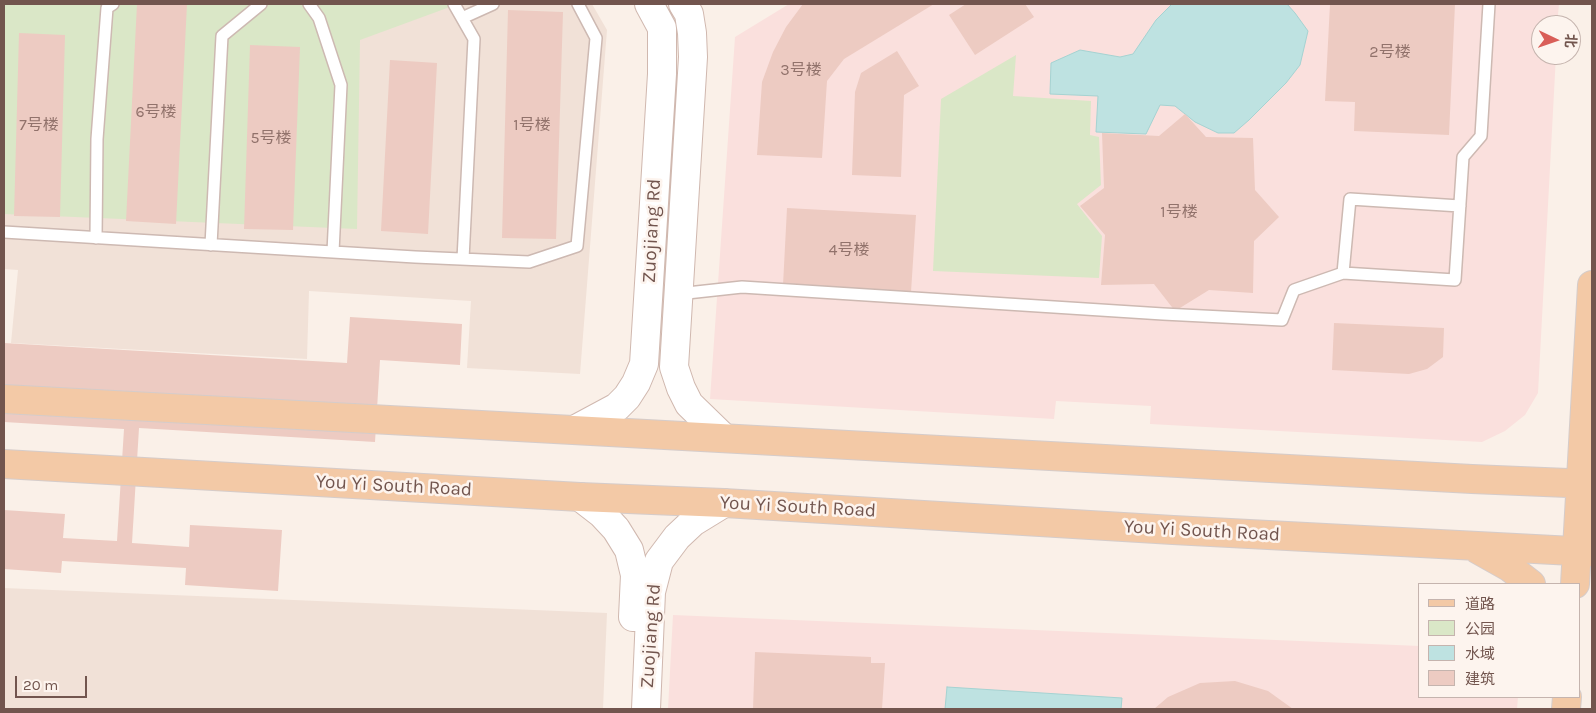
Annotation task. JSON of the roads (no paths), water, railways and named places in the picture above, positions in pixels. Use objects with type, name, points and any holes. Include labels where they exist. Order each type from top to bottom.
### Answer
[{"type":"main road","points":[[1575,583],[1585,552],[1592,285]]},
{"type":"main road","points":[[4,399],[1587,484]]},
{"type":"main road","name":"You Yi South Road","points":[[4,464],[580,497],[724,502],[1173,530],[1585,552]]},
{"type":"main road","points":[[1471,546],[1494,557],[1529,583]]},
{"type":"street","name":"Zuojiang Rd","points":[[576,429],[617,408],[636,383],[644,364],[662,74],[662,28],[649,4]]},
{"type":"street","name":"Zuojiang Rd","points":[[693,7],[693,57],[674,367],[680,388],[689,404],[723,437]]},
{"type":"street","points":[[662,28],[693,7]]},
{"type":"street","name":"Zuojiang Rd","points":[[580,497],[602,514],[616,529],[629,550],[635,575],[628,709]]},
{"type":"street","name":"Zuojiang Rd","points":[[646,709],[652,592],[659,561],[677,537],[693,522],[724,502]]},
{"type":"lane","points":[[96,238],[97,139],[107,8],[112,4]]},
{"type":"lane","points":[[211,245],[222,36],[261,4]]},
{"type":"lane","points":[[309,4],[319,18],[341,85],[333,252]]},
{"type":"lane","points":[[454,4],[474,39],[463,259]]},
{"type":"lane","points":[[462,18],[493,4]]},
{"type":"lane","points":[[4,232],[529,262],[577,246],[596,38],[578,4]]},
{"type":"lane","points":[[678,294],[742,287],[1282,320],[1294,290],[1343,273],[1455,280],[1463,157],[1481,136],[1489,4]]},
{"type":"lane","points":[[1343,273],[1350,199],[1460,206]]},
{"type":"water","points":[[1172,4],[1287,4],[1308,31],[1300,65],[1286,83],[1234,133],[1218,133],[1195,122],[1175,106],[1160,105],[1146,134],[1096,132],[1098,96],[1050,94],[1051,63],[1080,50],[1120,57],[1133,54],[1156,20]]},
{"type":"water","points":[[947,687],[1122,698],[1121,709],[945,709]]}]
